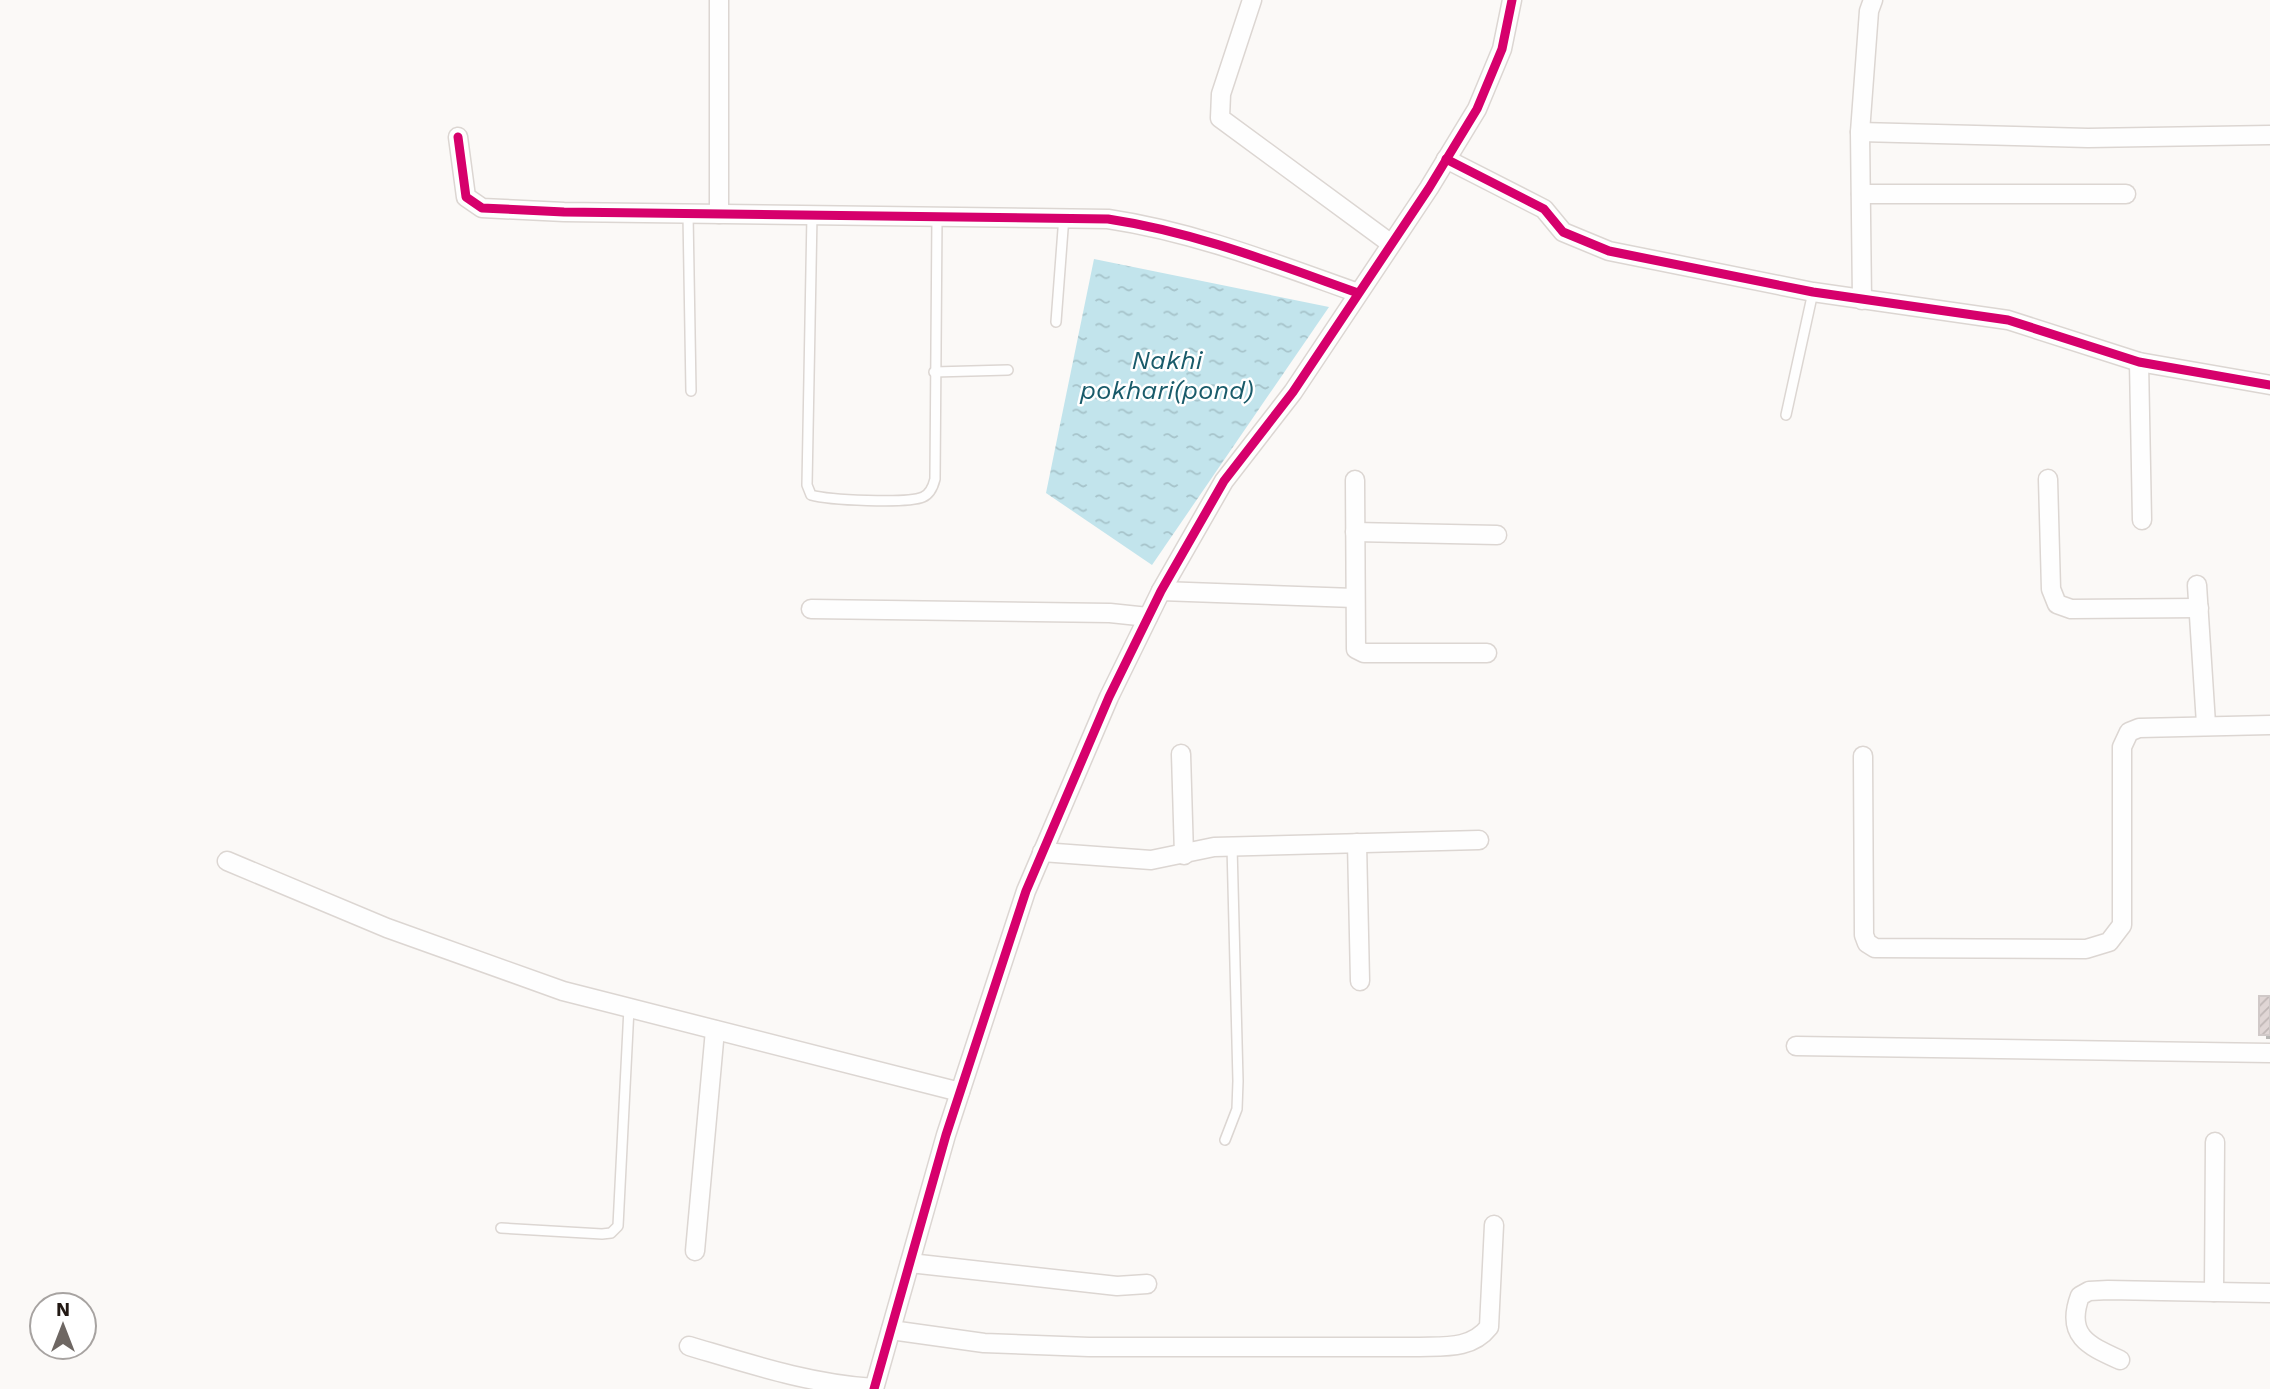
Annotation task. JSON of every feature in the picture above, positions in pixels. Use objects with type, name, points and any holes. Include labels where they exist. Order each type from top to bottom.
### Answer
[{"type":"street","points":[[719,0],[719,214]]},
{"type":"street","points":[[1252,0],[1222,94],[1220,118],[1390,243]]},
{"type":"street","points":[[689,1346],[770,1370],[840,1386],[874,1389],[960,1092],[1026,891],[1109,697],[1161,591],[1224,481],[1293,392],[1477,108],[1502,49],[1512,0]]},
{"type":"street","points":[[1862,300],[1860,132],[1869,11],[1873,0]]},
{"type":"street","points":[[1860,132],[2088,138],[2270,135]]},
{"type":"street","points":[[458,137],[466,197],[482,208],[688,214],[1064,216],[1149,225],[1204,240],[1358,293]]},
{"type":"street","points":[[1446,159],[1544,209],[1563,232],[1609,251],[1813,292],[2008,320],[2139,362],[2270,385]]},
{"type":"street","points":[[1861,194],[2126,194]]},
{"type":"street","points":[[2139,362],[2142,520]]},
{"type":"street","points":[[2048,479],[2050,589],[2057,604],[2071,609],[2199,608]]},
{"type":"street","points":[[1355,480],[1356,649],[1364,653],[1487,653]]},
{"type":"street","points":[[1355,532],[1497,535]]},
{"type":"street","points":[[2197,585],[2206,724]]},
{"type":"street","points":[[1161,591],[1354,598]]},
{"type":"street","points":[[811,609],[1110,613],[1148,617]]},
{"type":"street","points":[[1863,756],[1864,935],[1867,943],[1875,948],[2086,949],[2109,942],[2122,925],[2124,738],[2129,732],[2139,728],[2206,724],[2270,725]]},
{"type":"street","points":[[1181,754],[1184,855]]},
{"type":"street","points":[[1042,852],[1151,860],[1214,847],[1479,840]]},
{"type":"street","points":[[1357,843],[1360,981]]},
{"type":"street","points":[[227,861],[387,928],[563,991],[960,1092]]},
{"type":"street","points":[[695,1251],[715,1030]]},
{"type":"street","points":[[1796,1046],[2270,1052]]},
{"type":"street","points":[[2214,1142],[2214,1292]]},
{"type":"street","points":[[891,1330],[984,1343],[1090,1347],[1417,1347],[1468,1344],[1480,1339],[1489,1327],[1494,1225]]},
{"type":"street","points":[[910,1264],[1118,1286],[1147,1284]]},
{"type":"street","points":[[2120,1360],[2088,1346],[2080,1338],[2077,1324],[2080,1296],[2089,1291],[2270,1293]]},
{"type":"lane","points":[[688,214],[691,391]]},
{"type":"lane","points":[[812,215],[807,462],[811,495],[823,499],[898,500],[924,497],[932,489],[937,216]]},
{"type":"lane","points":[[1056,322],[1064,216]]},
{"type":"lane","points":[[1786,415],[1813,292]]},
{"type":"lane","points":[[934,372],[1008,370]]},
{"type":"lane","points":[[1224,1140],[1237,1109],[1238,1081],[1232,846]]},
{"type":"lane","points":[[501,1228],[601,1234],[611,1233],[618,1226],[629,1008]]},
{"type":"water","name":"Nakhi pokhari(pond)","points":[[1094,259],[1329,307],[1152,565],[1046,493]]},
{"type":"building","points":[[2259,996],[2270,996],[2270,1035],[2259,1035]]},
{"type":"cycle path","points":[[874,1389],[946,1135],[1026,891],[1109,697],[1161,591],[1224,481],[1293,392],[1429,188],[1477,109],[1502,49],[1512,0]]},
{"type":"cycle path","points":[[458,137],[466,197],[482,208],[564,212],[1108,219],[1204,240],[1358,293]]},
{"type":"cycle path","points":[[1446,159],[1544,209],[1563,232],[1609,251],[1813,292],[2008,320],[2139,362],[2270,385]]}]
